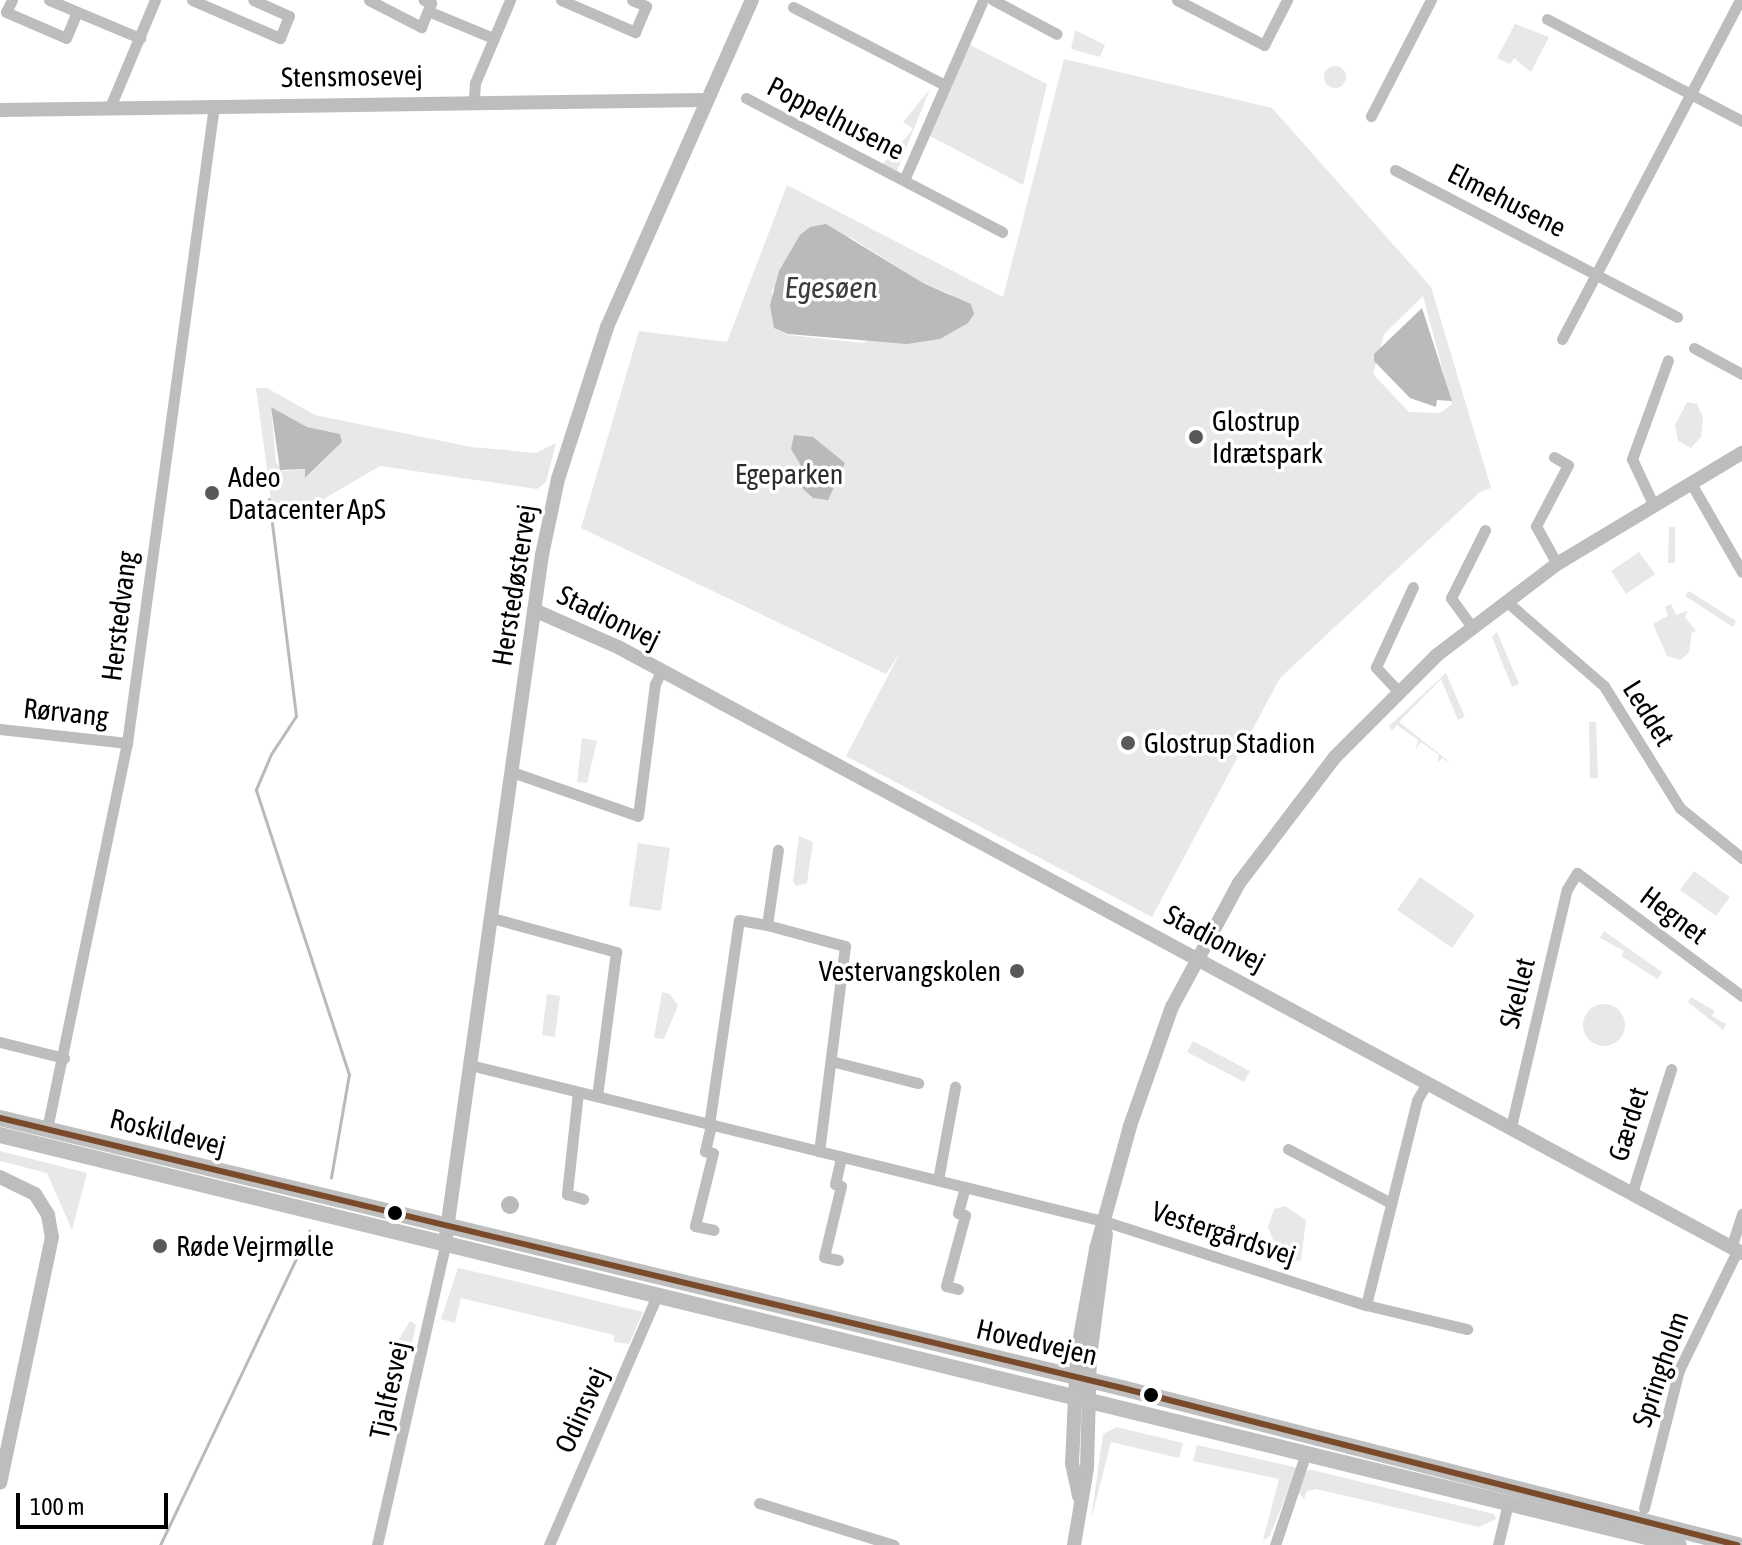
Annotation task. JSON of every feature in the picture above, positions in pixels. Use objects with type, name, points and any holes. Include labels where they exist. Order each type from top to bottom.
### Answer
[{"type":"main road","name":"Roskildevej","points":[[0,1118],[325,1197]]},
{"type":"main road","name":"Roskildevej","points":[[0,1135],[318,1213]]},
{"type":"main road","name":"Hovedvejen","points":[[325,1197],[1083,1380],[1613,1515],[1677,1538],[1737,1545]]},
{"type":"main road","name":"Hovedvejen","points":[[318,1213],[1306,1453],[1651,1541],[1677,1538]]},
{"type":"street","points":[[12,0],[6,12],[66,38],[77,12]]},
{"type":"street","points":[[49,0],[140,38]]},
{"type":"street","points":[[110,107],[155,0]]},
{"type":"street","points":[[192,0],[220,6],[280,38],[289,16],[253,0]]},
{"type":"street","points":[[369,0],[421,27],[426,6],[493,38]]},
{"type":"street","points":[[474,100],[475,83],[510,0]]},
{"type":"street","points":[[561,0],[583,4],[635,32],[646,6],[632,0]]},
{"type":"street","name":"Herstedøstervej","points":[[706,100],[711,73],[742,0]]},
{"type":"street","name":"Herstedøstervej","points":[[445,1245],[534,610],[558,479],[588,382],[706,100],[752,0]]},
{"type":"street","name":"Poppelhusene","points":[[904,180],[983,0]]},
{"type":"street","points":[[993,0],[1057,34]]},
{"type":"street","points":[[1177,0],[1264,45],[1282,2]]},
{"type":"street","points":[[1371,116],[1431,0]]},
{"type":"street","points":[[1562,339],[1739,2]]},
{"type":"street","points":[[793,7],[945,85]]},
{"type":"street","points":[[1547,19],[1742,121]]},
{"type":"street","name":"Poppelhusene","points":[[746,98],[1002,232]]},
{"type":"street","name":"Stensmosevej","points":[[0,110],[474,100],[706,100]]},
{"type":"street","name":"Herstedvang","points":[[47,1129],[127,743],[214,105]]},
{"type":"street","name":"Elmehusene","points":[[1395,170],[1677,317]]},
{"type":"street","points":[[1694,348],[1742,374]]},
{"type":"street","points":[[1654,506],[1632,459],[1668,360]]},
{"type":"street","points":[[1074,1545],[1079,1496],[1072,1464],[1107,1222],[1155,1053],[1196,958],[1239,883],[1294,807],[1399,692],[1472,627],[1557,564],[1742,453]]},
{"type":"street","points":[[1554,457],[1568,465],[1536,526],[1557,564]]},
{"type":"street","points":[[1692,485],[1742,572]]},
{"type":"street","points":[[1472,627],[1451,598],[1485,530]]},
{"type":"street","points":[[1399,692],[1376,667],[1413,587]]},
{"type":"street","name":"Leddet","points":[[1506,601],[1604,686],[1680,808],[1742,858]]},
{"type":"street","name":"Stadionvej","points":[[534,610],[661,671],[1737,1251]]},
{"type":"street","name":"Stadionvej","points":[[512,772],[638,816],[655,684],[661,671]]},
{"type":"street","name":"Rørvang","points":[[0,729],[127,743]]},
{"type":"street","points":[[767,925],[778,850]]},
{"type":"street","name":"Hegnet","points":[[1577,873],[1742,996]]},
{"type":"street","name":"Skellet","points":[[1511,1127],[1567,889],[1577,873]]},
{"type":"street","points":[[492,918],[616,952],[597,1096]]},
{"type":"street","points":[[714,1230],[695,1226],[713,1153],[705,1151],[739,920],[845,946],[819,1151]]},
{"type":"street","points":[[0,1042],[64,1058]]},
{"type":"street","points":[[831,1061],[918,1083]]},
{"type":"street","name":"Vestergårdsvej","points":[[470,1065],[1107,1222],[1366,1305],[1467,1329]]},
{"type":"street","name":"Gærdet","points":[[1632,1193],[1671,1069]]},
{"type":"street","points":[[1366,1305],[1417,1100],[1428,1082]]},
{"type":"street","points":[[938,1180],[955,1087]]},
{"type":"street","points":[[578,1092],[567,1194],[583,1199]]},
{"type":"street","points":[[1288,1149],[1391,1203]]},
{"type":"street","points":[[838,1260],[824,1257],[841,1186],[835,1184],[841,1157]]},
{"type":"street","points":[[0,1177],[35,1194],[48,1215],[52,1237],[0,1483]]},
{"type":"street","points":[[958,1289],[946,1286],[965,1215],[958,1213],[965,1187]]},
{"type":"street","points":[[1737,1251],[1742,1214]]},
{"type":"street","name":"Tjalfesvej","points":[[377,1545],[445,1245]]},
{"type":"street","name":"Springholm","points":[[1644,1508],[1679,1370],[1737,1251]]},
{"type":"street","name":"Odinsvej","points":[[549,1545],[657,1295]]},
{"type":"street","points":[[1275,1545],[1306,1453]]},
{"type":"street","points":[[759,1503],[894,1545]]},
{"type":"street","points":[[1498,1545],[1508,1503]]},
{"type":"street","points":[[1613,1515],[1644,1508],[1677,1538]]},
{"type":"green space","points":[[1515,24],[1549,37],[1531,72],[1514,58],[1510,64],[1497,58]]},
{"type":"green space","points":[[1075,30],[1105,45],[1100,57],[1071,49]]},
{"type":"green space","points":[[968,44],[1047,84],[1023,185],[928,135]]},
{"type":"green space","name":"Glostrup Idrætspark","points":[[1064,59],[1272,108],[1431,287],[1491,488],[1480,492],[1280,678],[1152,917],[846,756],[900,653],[886,674],[581,528],[639,331],[727,342],[787,185],[1003,297]],"holes":[[[850,237],[925,284],[953,295],[864,343],[788,335],[774,328],[772,290]],[[1423,296],[1452,404],[1440,413],[1409,412],[1373,374],[1384,334]]]},
{"type":"green space","points":[[1335,66],[1346,77],[1335,88],[1324,77]]},
{"type":"green space","points":[[930,89],[897,171],[883,164],[913,129],[903,122]]},
{"type":"green space","points":[[256,388],[267,388],[315,415],[471,447],[536,453],[556,443],[546,482],[537,489],[380,466],[322,500],[272,507]],"holes":[[[271,407],[307,427],[340,434],[342,442],[308,476],[306,469],[285,471],[276,463]]]},
{"type":"green space","points":[[1687,402],[1697,404],[1703,417],[1701,437],[1691,448],[1678,441],[1675,425]]},
{"type":"green space","points":[[1669,527],[1675,527],[1675,563],[1668,563]]},
{"type":"green space","points":[[1639,552],[1655,574],[1626,594],[1611,571]]},
{"type":"green space","points":[[1689,591],[1736,621],[1733,627],[1685,596]]},
{"type":"green space","points":[[1671,604],[1676,615],[1688,611],[1685,617],[1696,631],[1692,632],[1689,653],[1680,660],[1667,656],[1653,624],[1668,616],[1665,607]]},
{"type":"green space","points":[[1497,632],[1519,684],[1512,687],[1492,637]]},
{"type":"green space","points":[[1446,673],[1465,717],[1458,720],[1441,679],[1399,722],[1452,764],[1442,758],[1437,764],[1439,755],[1421,742],[1416,749],[1418,740],[1397,725],[1392,731],[1389,726]]},
{"type":"green space","points":[[1589,722],[1596,722],[1598,778],[1590,778]]},
{"type":"green space","points":[[582,738],[597,741],[587,783],[577,782]]},
{"type":"green space","points":[[799,836],[813,842],[807,883],[796,886],[793,881]]},
{"type":"green space","points":[[638,843],[670,848],[661,911],[629,906]]},
{"type":"green space","points":[[1694,871],[1730,897],[1716,916],[1680,890]]},
{"type":"green space","points":[[1420,877],[1475,915],[1452,948],[1397,910]]},
{"type":"green space","points":[[1604,931],[1662,972],[1658,979],[1621,956],[1624,951],[1600,938]]},
{"type":"green space","points":[[662,992],[670,994],[678,1006],[664,1039],[654,1038]]},
{"type":"green space","points":[[547,994],[560,996],[555,1037],[542,1035]]},
{"type":"green space","points":[[1691,997],[1715,1011],[1712,1016],[1726,1024],[1723,1030],[1688,1002]]},
{"type":"green space","points":[[1604,1004],[1619,1010],[1625,1025],[1619,1040],[1604,1046],[1589,1040],[1583,1025],[1589,1010]]},
{"type":"green space","points":[[1193,1041],[1250,1071],[1244,1082],[1187,1052]]},
{"type":"green space","points":[[0,1151],[87,1173],[72,1230],[47,1173],[0,1161]]},
{"type":"green space","points":[[1285,1206],[1306,1220],[1301,1260],[1296,1261],[1276,1247],[1268,1227],[1274,1209]]},
{"type":"green space","points":[[458,1268],[643,1312],[629,1344],[614,1342],[614,1335],[461,1298],[455,1323],[441,1319]]},
{"type":"green space","points":[[410,1321],[416,1325],[402,1384],[386,1380],[393,1349]]},
{"type":"green space","points":[[1117,1427],[1183,1443],[1179,1458],[1111,1442],[1091,1520],[1103,1434]]},
{"type":"green space","points":[[1197,1445],[1298,1468],[1269,1537],[1263,1540],[1279,1479],[1193,1461]]},
{"type":"green space","points":[[1306,1471],[1494,1514],[1496,1519],[1479,1527],[1316,1489],[1307,1491],[1304,1499],[1299,1493]]},
{"type":"water","name":"Egesøen","points":[[826,224],[925,284],[971,304],[974,314],[968,323],[940,339],[907,344],[788,334],[774,328],[770,305],[779,271],[800,235],[810,227]]},
{"type":"water","points":[[1422,308],[1452,401],[1437,400],[1436,407],[1410,398],[1374,361],[1374,354]]},
{"type":"water","points":[[271,407],[307,427],[340,434],[342,442],[305,478],[305,469],[280,470]]},
{"type":"water","points":[[794,435],[813,437],[845,463],[828,500],[813,498],[802,488],[800,464],[791,449]]},
{"type":"water","points":[[510,1196],[519,1205],[510,1214],[501,1205]]},
{"type":"waterway","points":[[269,499],[296,716],[271,754],[256,790],[349,1074],[331,1177]]},
{"type":"waterway","points":[[160,1545],[309,1231]]},
{"type":"transit line","points":[[0,1118],[1122,1388],[1737,1545]]},
{"type":"place","name":"Glostrup Idrætspark","points":[[1196,437]]},
{"type":"place","name":"Adeo Datacenter ApS","points":[[212,493]]},
{"type":"place","name":"Glostrup Stadion","points":[[1128,743]]},
{"type":"place","name":"Vestervangskolen","points":[[1017,971]]},
{"type":"place","name":"Røde Vejrmølle","points":[[160,1246]]},
{"type":"park label","name":"Egeparken","points":[[789,474]]}]
